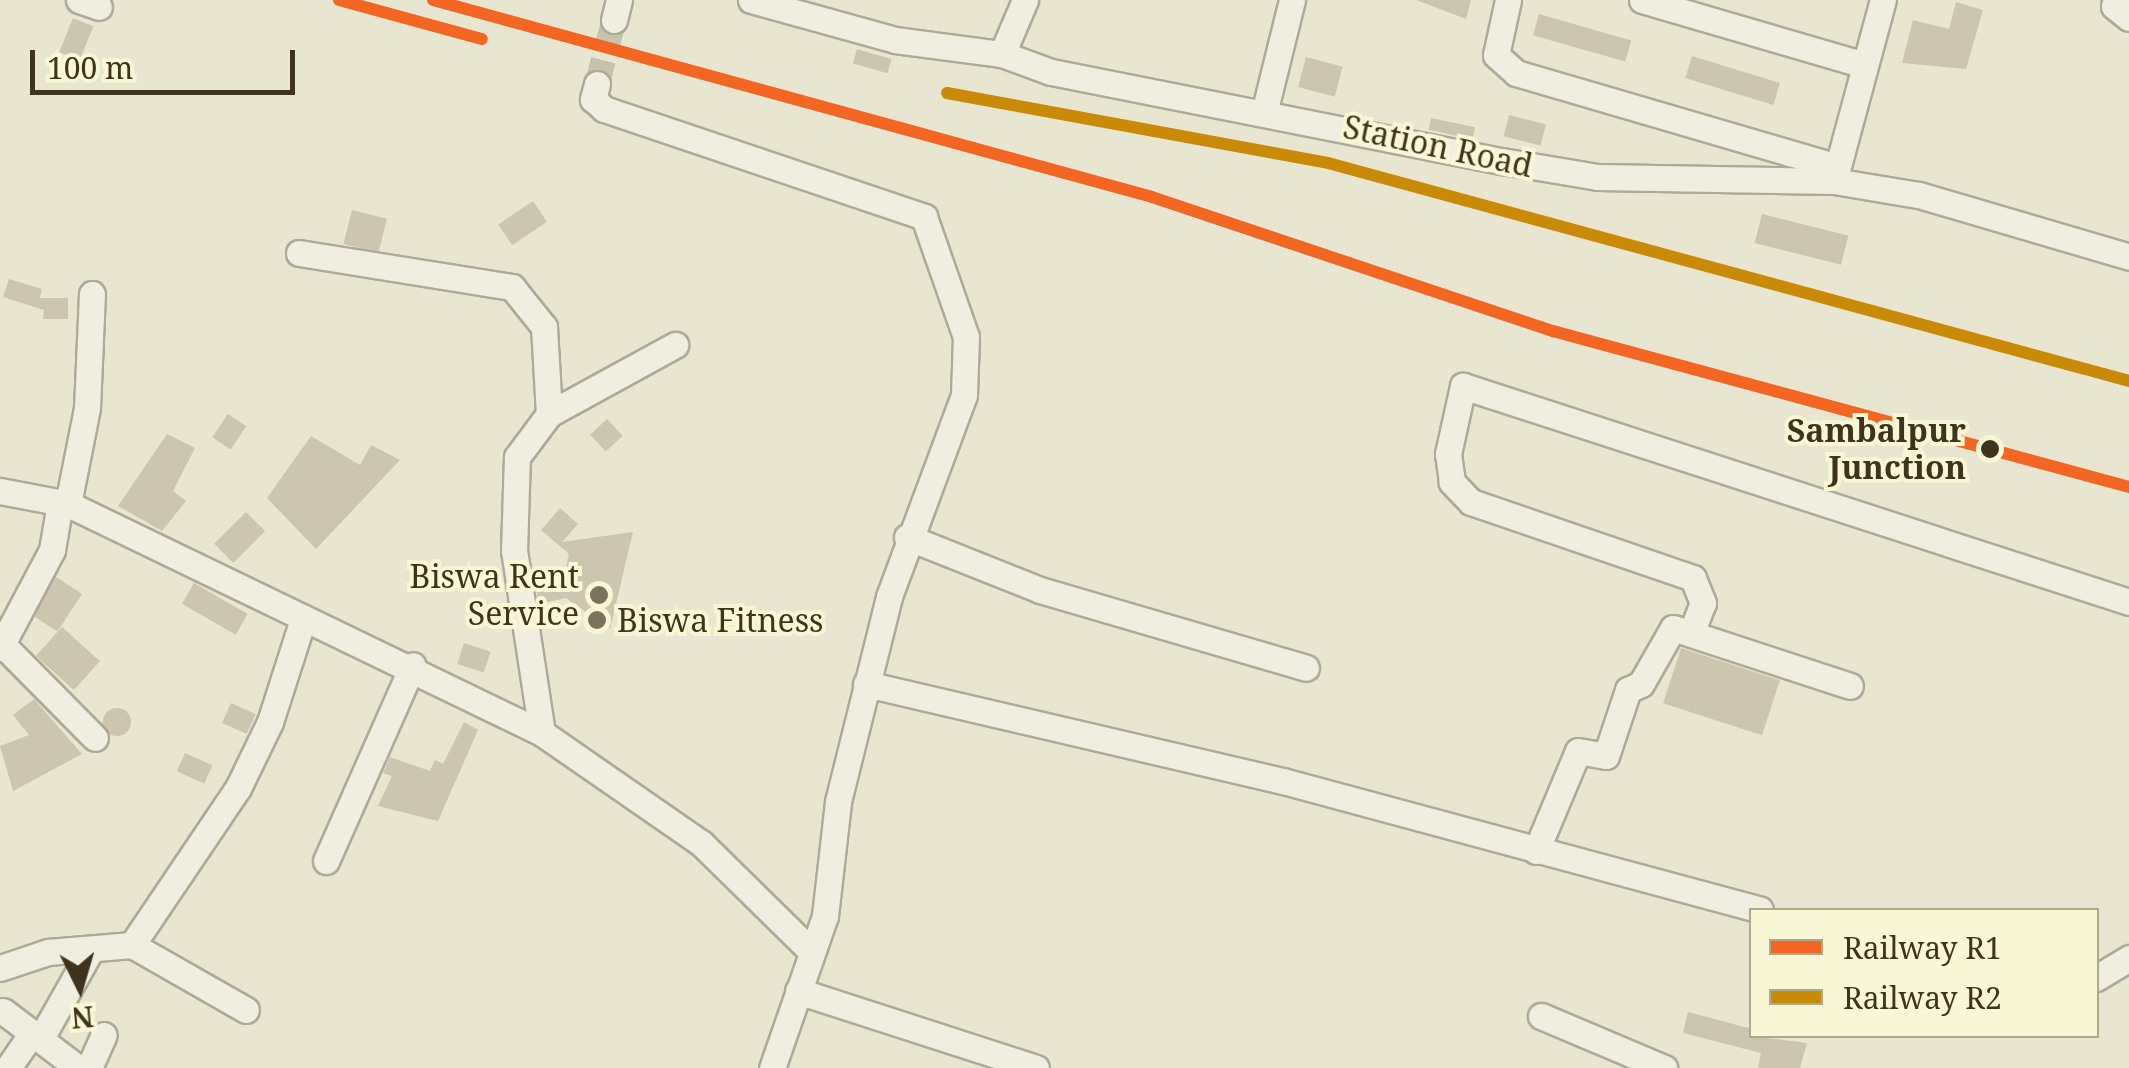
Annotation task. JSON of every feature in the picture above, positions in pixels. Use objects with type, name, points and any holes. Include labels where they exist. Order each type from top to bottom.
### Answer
[{"type":"street","points":[[1002,54],[1025,0]]},
{"type":"street","points":[[1265,110],[1292,0]]},
{"type":"street","points":[[1508,0],[1496,54],[1516,72],[1836,174],[1883,0]]},
{"type":"street","points":[[1642,0],[1864,65]]},
{"type":"street","points":[[2122,0],[2114,6],[2129,18]]},
{"type":"street","name":"Station Road","points":[[765,2],[895,40],[1002,54],[1051,72],[1265,110],[1598,177],[1836,174],[2129,257]]},
{"type":"street","points":[[597,84],[593,99],[604,109],[924,217],[966,337],[969,375],[950,444],[907,537],[866,684],[812,951],[772,1068]]},
{"type":"street","points":[[299,253],[512,287],[544,327],[549,414]]},
{"type":"street","points":[[92,294],[87,408],[64,504],[52,550],[1,646],[95,738]]},
{"type":"street","points":[[542,733],[514,551],[517,457],[549,414],[675,345]]},
{"type":"street","points":[[1692,632],[1703,603],[1693,578],[1471,502],[1452,482],[1448,454],[1462,386],[2129,602]]},
{"type":"street","points":[[0,492],[64,504],[303,618],[413,665],[542,733],[702,844],[812,951]]},
{"type":"street","points":[[907,537],[1040,590],[1306,668]]},
{"type":"street","points":[[132,945],[238,788],[270,722],[303,618]]},
{"type":"street","points":[[1536,851],[1578,751],[1606,756],[1628,690],[1642,684],[1673,628],[1850,686]]},
{"type":"street","points":[[326,860],[413,665]]},
{"type":"street","points":[[866,684],[1282,781],[1752,908]]},
{"type":"street","points":[[0,968],[48,952],[88,952],[132,945],[246,1010]]},
{"type":"street","points":[[8,1068],[37,1036],[88,952]]},
{"type":"street","points":[[2099,976],[2129,958]]},
{"type":"street","points":[[798,991],[1036,1068]]},
{"type":"street","points":[[3,1011],[78,1068]]},
{"type":"street","points":[[1541,1016],[1664,1068]]},
{"type":"street","points":[[89,1068],[104,1036]]},
{"type":"building","points":[[1416,0],[1471,0],[1466,19]]},
{"type":"building","points":[[1956,2],[1983,10],[1966,69],[1902,63],[1913,20],[1949,29]]},
{"type":"building","points":[[1539,14],[1631,40],[1625,62],[1533,35]]},
{"type":"building","points":[[73,18],[93,26],[80,61],[59,52]]},
{"type":"building","points":[[857,49],[892,59],[887,73],[853,63]]},
{"type":"building","points":[[1692,56],[1780,83],[1773,105],[1685,78]]},
{"type":"building","points":[[1306,57],[1343,67],[1335,97],[1298,87]]},
{"type":"building","points":[[1509,115],[1546,124],[1541,146],[1504,136]]},
{"type":"building","points":[[1431,118],[1475,127],[1473,139],[1429,130]]},
{"type":"building","points":[[533,201],[547,222],[512,245],[498,224]]},
{"type":"building","points":[[352,210],[387,219],[378,253],[344,244]]},
{"type":"building","points":[[1762,214],[1848,236],[1841,265],[1755,243]]},
{"type":"building","points":[[9,279],[42,289],[40,298],[68,298],[68,319],[43,319],[44,310],[3,297]]},
{"type":"building","points":[[228,414],[246,426],[231,450],[212,437]]},
{"type":"building","points":[[607,419],[623,436],[606,452],[590,435]]},
{"type":"building","points":[[167,434],[195,448],[173,491],[186,501],[162,531],[118,506]]},
{"type":"building","points":[[311,436],[360,465],[371,445],[400,460],[316,549],[267,498]]},
{"type":"building","points":[[560,508],[578,524],[562,542],[633,532],[610,629],[566,598],[539,604],[534,577],[564,576],[569,554],[541,530]]},
{"type":"building","points":[[246,512],[265,531],[233,563],[214,544]]},
{"type":"building","points":[[56,577],[82,594],[57,632],[31,615]]},
{"type":"building","points":[[194,583],[248,614],[236,635],[182,604]]},
{"type":"building","points":[[62,627],[100,661],[74,690],[36,656]]},
{"type":"building","points":[[464,643],[491,652],[484,673],[457,664]]},
{"type":"building","points":[[1681,648],[1780,680],[1762,735],[1663,703]]},
{"type":"building","points":[[34,699],[82,754],[13,791],[0,746],[29,735],[13,715]]},
{"type":"building","points":[[231,703],[256,714],[247,734],[222,723]]},
{"type":"building","points":[[117,708],[127,712],[131,722],[127,732],[117,736],[107,732],[103,722],[107,712]]},
{"type":"building","points":[[464,722],[478,730],[438,821],[378,806],[392,776],[383,773],[390,757],[430,771],[435,760],[443,764]]},
{"type":"building","points":[[185,753],[212,765],[204,783],[177,771]]},
{"type":"building","points":[[1688,1012],[1749,1028],[1749,1038],[1807,1043],[1800,1068],[1758,1068],[1761,1053],[1683,1033]]},
{"type":"tunnel","points":[[597,84],[614,20]]},
{"type":"rail line","name":"R1","points":[[339,0],[482,39]]},
{"type":"rail line","name":"R1","points":[[433,0],[1152,197],[1553,331],[2129,487]]},
{"type":"rail line","name":"R2","points":[[947,93],[1328,163],[2129,381]]},
{"type":"place","name":"Sambalpur Junction","points":[[1990,449]]},
{"type":"place","name":"Biswa Rent Service","points":[[599,595]]},
{"type":"place","name":"Biswa Fitness","points":[[597,620]]}]
